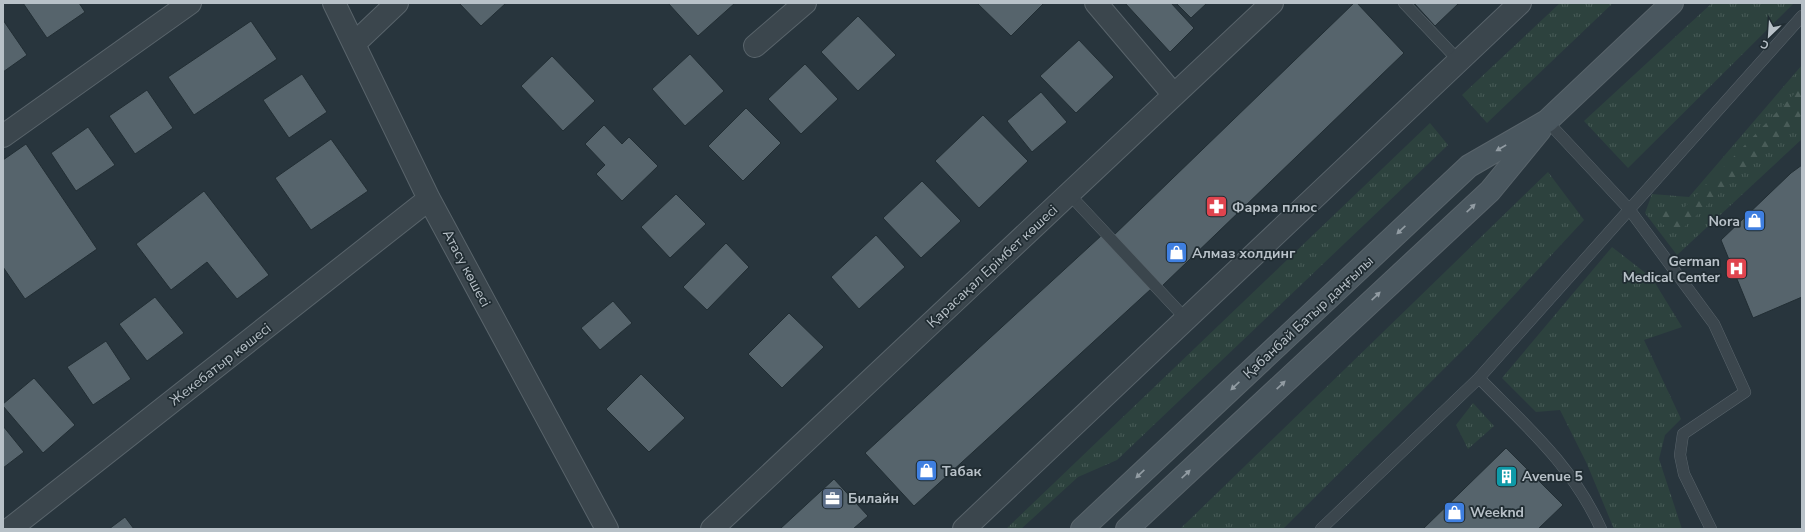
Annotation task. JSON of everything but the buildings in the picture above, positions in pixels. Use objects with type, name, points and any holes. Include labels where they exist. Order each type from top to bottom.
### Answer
[{"type":"main road","name":"Қабанбай Батыр даңғылы","points":[[1127,529],[1490,191],[1547,121],[1672,3]]},
{"type":"main road","name":"Қабанбай Батыр даңғылы","points":[[1082,529],[1469,166],[1547,121]]},
{"type":"street","points":[[3,136],[190,3]]},
{"type":"street","name":"Атасу көшесі","points":[[334,3],[355,43],[430,199],[607,529]]},
{"type":"street","points":[[355,43],[397,3]]},
{"type":"street","points":[[755,46],[805,3]]},
{"type":"street","points":[[1096,3],[1174,95]]},
{"type":"street","name":"Қарасақал Ерімбет көшесі","points":[[712,529],[1272,3]]},
{"type":"street","points":[[964,529],[1520,3]]},
{"type":"street","name":"Жекебатыр көшесі","points":[[10,529],[430,199]]},
{"type":"lane","points":[[1404,3],[1459,61]]},
{"type":"lane","points":[[1321,529],[1479,378],[1802,16]]},
{"type":"lane","points":[[1547,121],[1565,138],[1629,209],[1714,324],[1746,392],[1683,434],[1680,455],[1684,474],[1711,529]]},
{"type":"lane","points":[[1069,194],[1186,319]]},
{"type":"lane","points":[[1479,378],[1542,441],[1571,476],[1591,508],[1601,529]]},
{"type":"green space","points":[[1560,3],[1613,3],[1487,123],[1462,95]]},
{"type":"green space","points":[[1712,3],[1794,3],[1628,168],[1584,121]]},
{"type":"green space","points":[[1802,65],[1802,139],[1677,255],[1645,213],[1652,194],[1689,197]]},
{"type":"green space","points":[[1802,86],[1802,115],[1679,232],[1671,230],[1656,220],[1664,209],[1681,211]]},
{"type":"green space","points":[[1430,123],[1448,145],[1117,460],[1078,477],[1021,529],[1006,529]]},
{"type":"green space","points":[[1548,172],[1584,220],[1467,346],[1283,529],[1180,529]]},
{"type":"green space","points":[[1612,247],[1652,278],[1682,327],[1644,340],[1681,419],[1665,435],[1659,459],[1682,529],[1614,529],[1587,464],[1560,410],[1536,412],[1502,378]]},
{"type":"green space","points":[[1473,403],[1494,426],[1468,449],[1456,425]]},
{"type":"place","name":"Фарма плюс","points":[[1216,207]]},
{"type":"place","name":"Nora","points":[[1755,221]]},
{"type":"place","name":"Алмаз холдинг","points":[[1177,253]]},
{"type":"place","name":"German Medical Center","points":[[1736,269]]},
{"type":"place","name":"Табак","points":[[926,471]]},
{"type":"place","name":"Avenue 5","points":[[1506,476]]},
{"type":"place","name":"Билайн","points":[[833,498]]},
{"type":"place","name":"Weeknd","points":[[1454,512]]}]
